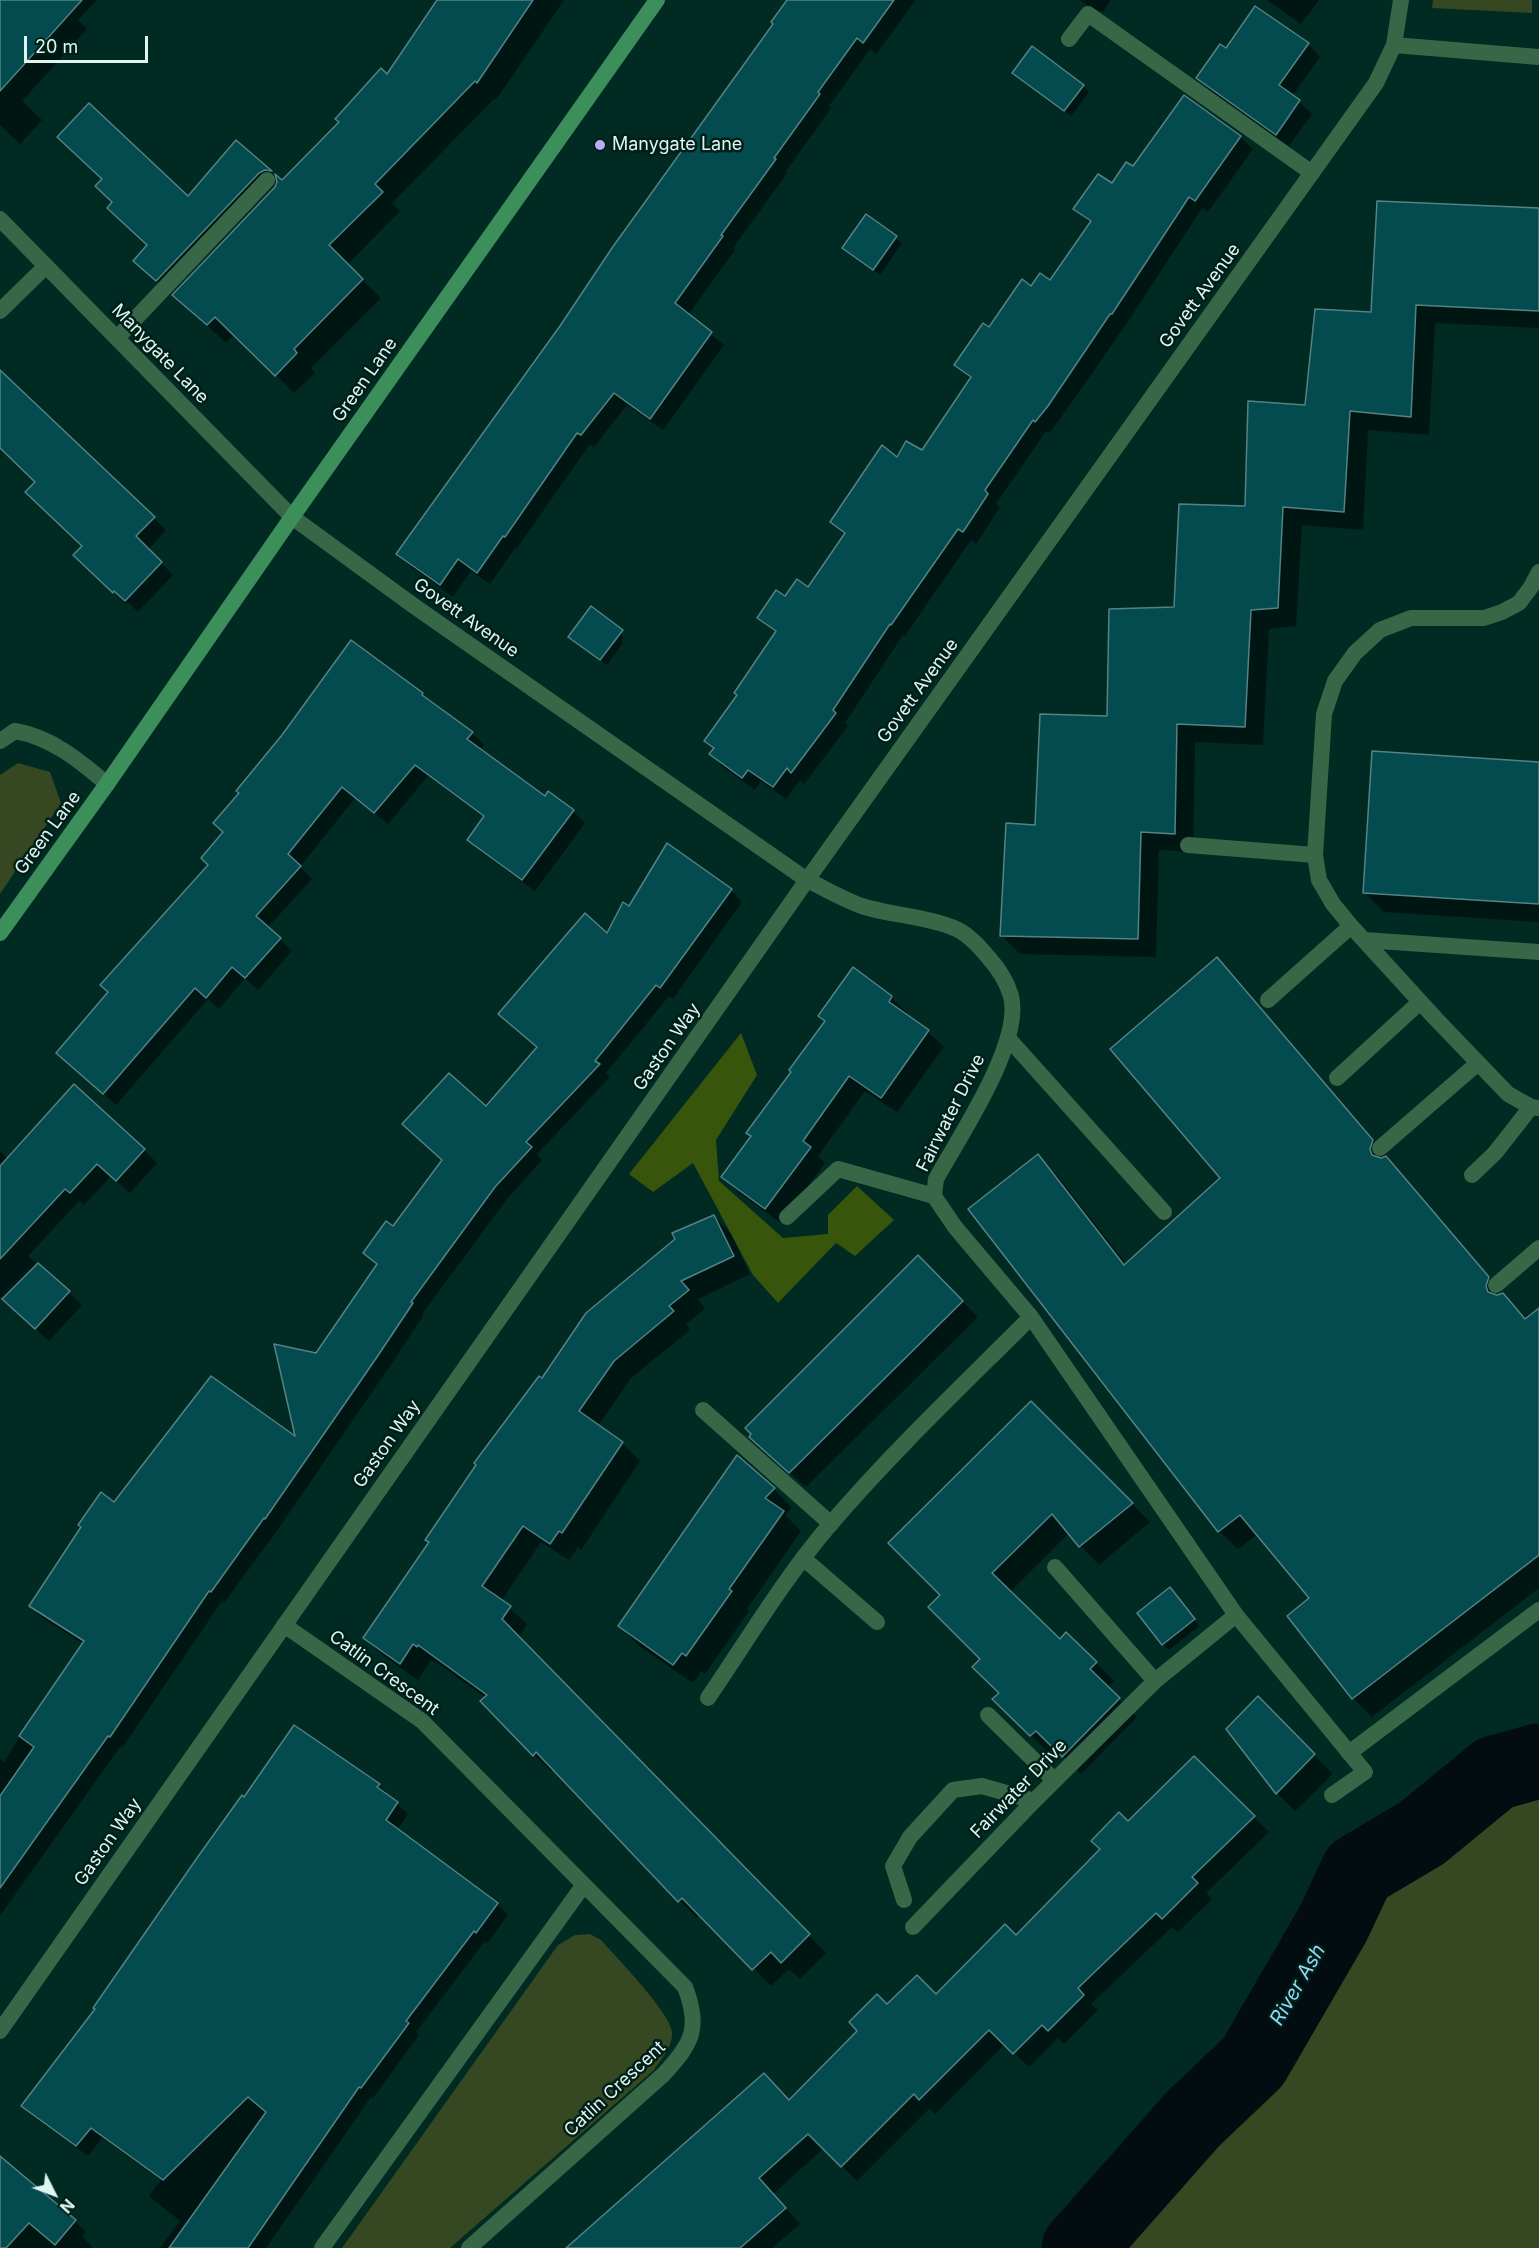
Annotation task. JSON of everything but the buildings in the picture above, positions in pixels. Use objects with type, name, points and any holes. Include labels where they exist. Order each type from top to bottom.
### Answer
[{"type":"main road","name":"Green Lane","points":[[0,933],[657,0]]},
{"type":"street","name":"Govett Avenue","points":[[292,517],[424,613],[807,880],[1376,83],[1394,45],[1401,0]]},
{"type":"street","points":[[1069,39],[1088,14],[1312,173]]},
{"type":"street","points":[[1394,45],[1539,57]]},
{"type":"street","points":[[117,338],[267,180]]},
{"type":"street","name":"Manygate Lane","points":[[0,219],[292,517]]},
{"type":"street","points":[[0,311],[46,266]]},
{"type":"street","points":[[1472,1175],[1496,1153],[1535,1107],[1508,1094],[1478,1063],[1351,926],[1333,904],[1319,880],[1315,855],[1324,714],[1335,681],[1355,653],[1380,630],[1411,618],[1484,618],[1502,612],[1518,603],[1539,572]]},
{"type":"street","name":"Green Lane","points":[[0,741],[15,731],[33,734],[55,745],[85,765],[107,784]]},
{"type":"street","points":[[1188,845],[1315,855]]},
{"type":"street","name":"Fairwater Drive","points":[[807,880],[865,907],[930,919],[957,929],[980,947],[999,970],[1011,997],[1008,1038],[999,1066],[936,1179],[934,1196],[955,1227],[1031,1317],[1236,1615],[1365,1772],[1332,1795]]},
{"type":"street","name":"Gaston Way","points":[[0,2031],[807,880]]},
{"type":"street","points":[[1268,1000],[1351,926]]},
{"type":"street","points":[[1364,940],[1539,952]]},
{"type":"street","points":[[1337,1078],[1420,1002]]},
{"type":"street","points":[[1008,1038],[1164,1212]]},
{"type":"street","points":[[1380,1148],[1478,1063]]},
{"type":"street","points":[[787,1217],[838,1169],[934,1196]]},
{"type":"street","points":[[1496,1285],[1539,1248]]},
{"type":"street","points":[[708,1698],[803,1558],[831,1524],[904,1445],[1031,1317]]},
{"type":"street","points":[[703,1410],[831,1524]]},
{"type":"street","points":[[803,1558],[877,1622]]},
{"type":"street","points":[[1055,1567],[1155,1681]]},
{"type":"street","points":[[1349,1753],[1539,1610]]},
{"type":"street","name":"Fairwater Drive","points":[[913,1927],[1054,1780],[1155,1681],[1236,1615]]},
{"type":"street","name":"Catlin Crescent","points":[[284,1625],[422,1721],[685,1987],[693,2008],[692,2033],[682,2054],[664,2074],[469,2248]]},
{"type":"street","points":[[988,1715],[1054,1780]]},
{"type":"street","points":[[904,1900],[893,1866],[910,1837],[953,1790],[982,1786],[1034,1801]]},
{"type":"street","points":[[322,2248],[583,1886]]},
{"type":"green space","points":[[1433,0],[1532,0],[1532,13],[1432,8]]},
{"type":"green space","points":[[18,763],[50,772],[61,803],[0,894],[0,775]]},
{"type":"green space","points":[[741,1033],[757,1075],[716,1140],[719,1181],[783,1238],[828,1234],[828,1215],[857,1186],[894,1220],[855,1256],[836,1243],[778,1303],[753,1275],[693,1163],[653,1192],[629,1174]]},
{"type":"green space","points":[[1539,1781],[1539,2248],[1079,2248],[1193,2119],[1253,2062],[1333,1924],[1358,1871],[1411,1813]]},
{"type":"green space","points":[[590,1934],[601,1940],[630,1971],[669,2023],[672,2032],[671,2043],[654,2070],[450,2248],[342,2248],[558,1945],[575,1935]]},
{"type":"waterway","name":"River Ash","points":[[1079,2248],[1193,2119],[1253,2062],[1333,1924],[1358,1871],[1422,1833],[1495,1773],[1539,1761]]},
{"type":"place","name":"Manygate Lane","points":[[600,145]]}]
